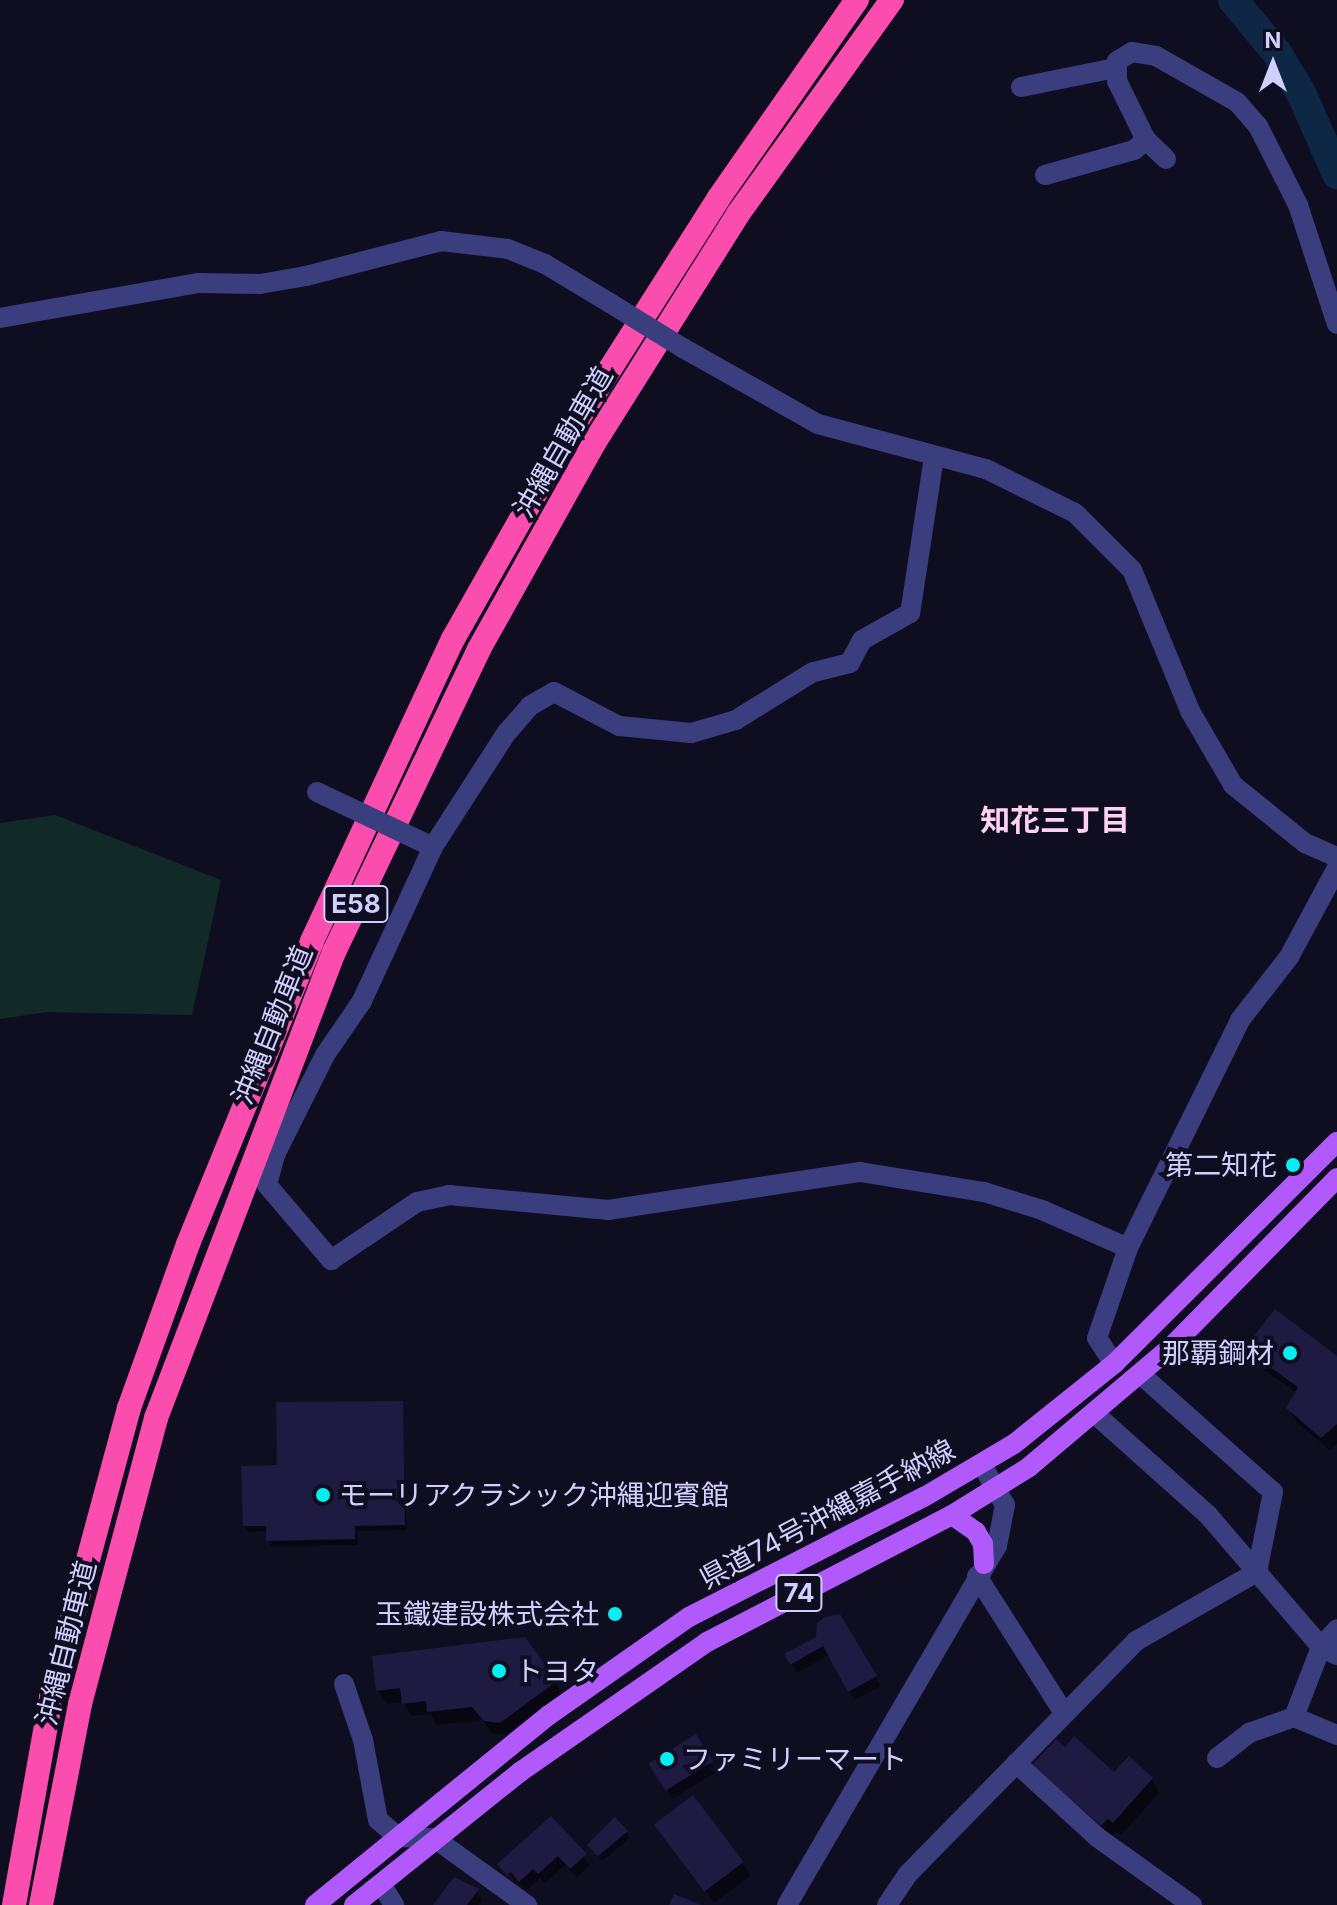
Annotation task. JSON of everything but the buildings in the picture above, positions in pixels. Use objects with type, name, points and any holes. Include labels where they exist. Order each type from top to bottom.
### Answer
[{"type":"highway","name":"沖縄自動車道","points":[[14,1905],[51,1697],[129,1408],[194,1230],[312,941],[453,639],[573,427],[718,199],[857,0]]},
{"type":"highway","name":"沖縄自動車道","points":[[41,1905],[80,1704],[156,1418],[334,952],[479,649],[594,443],[738,214],[892,0]]},
{"type":"main road","name":"県道74号沖縄嘉手納線","points":[[315,1905],[549,1715],[689,1617],[982,1465],[1114,1364],[1337,1142]]},
{"type":"main road","name":"県道74号沖縄嘉手納線","points":[[354,1905],[434,1838],[607,1708],[707,1642],[998,1488],[1140,1374],[1337,1178]]},
{"type":"main road","points":[[952,1515],[976,1532],[983,1544],[981,1570]]},
{"type":"street","points":[[1021,87],[1115,68],[1132,52],[1156,56],[1237,102],[1258,126],[1298,205],[1337,324]]},
{"type":"street","points":[[1115,68],[1128,111],[1146,140],[1166,159]]},
{"type":"street","points":[[1045,175],[1134,150],[1146,140]]},
{"type":"street","points":[[0,318],[199,283],[260,284],[306,276],[441,241],[508,249],[545,264],[683,348],[818,424],[986,469],[1034,489],[1075,513],[1109,542],[1151,607],[1190,711],[1233,785],[1305,843],[1337,857]]},
{"type":"street","points":[[934,457],[910,613],[862,640],[850,663],[813,672],[736,720],[691,733],[619,726],[554,692],[543,695],[507,732],[433,847],[362,1001],[325,1055],[275,1155],[267,1185],[331,1260],[417,1202],[449,1195],[608,1210],[860,1172],[984,1192],[1042,1210],[1128,1248]]},
{"type":"street","points":[[317,792],[433,847]]},
{"type":"street","points":[[1114,1364],[1097,1338],[1128,1248],[1240,1020],[1289,957],[1337,868]]},
{"type":"street","points":[[887,1905],[908,1874],[1136,1641],[1257,1572],[1273,1492],[1140,1374]]},
{"type":"street","points":[[1094,1413],[1208,1515],[1329,1651]]},
{"type":"street","points":[[787,1905],[981,1570],[1005,1523],[998,1488],[982,1465]]},
{"type":"street","points":[[981,1570],[1064,1713]]},
{"type":"street","points":[[1294,1717],[1329,1651],[1337,1629]]},
{"type":"street","points":[[344,1684],[363,1740],[378,1820],[398,1837],[434,1838],[527,1905]]},
{"type":"street","points":[[1217,1758],[1249,1733],[1294,1717],[1337,1735]]},
{"type":"street","points":[[1016,1763],[1097,1837],[1192,1905]]},
{"type":"street","points":[[381,1884],[394,1905]]},
{"type":"green space","points":[[55,815],[221,880],[192,1015],[47,1012],[0,1019],[0,823]]},
{"type":"waterway","points":[[1233,0],[1277,53],[1301,93],[1337,174]]},
{"type":"place","name":"第二知花","points":[[1293,1165]]},
{"type":"place","name":"那覇鋼材","points":[[1290,1353]]},
{"type":"place","name":"モーリアクラシック沖縄迎賓館","points":[[323,1495]]},
{"type":"place","name":"玉鐵建設株式会社","points":[[615,1614]]},
{"type":"place","name":"トヨタ","points":[[499,1671]]},
{"type":"place","name":"ファミリーマート","points":[[667,1759]]},
{"type":"district","name":"知花三丁目","points":[[1055,820]]}]
